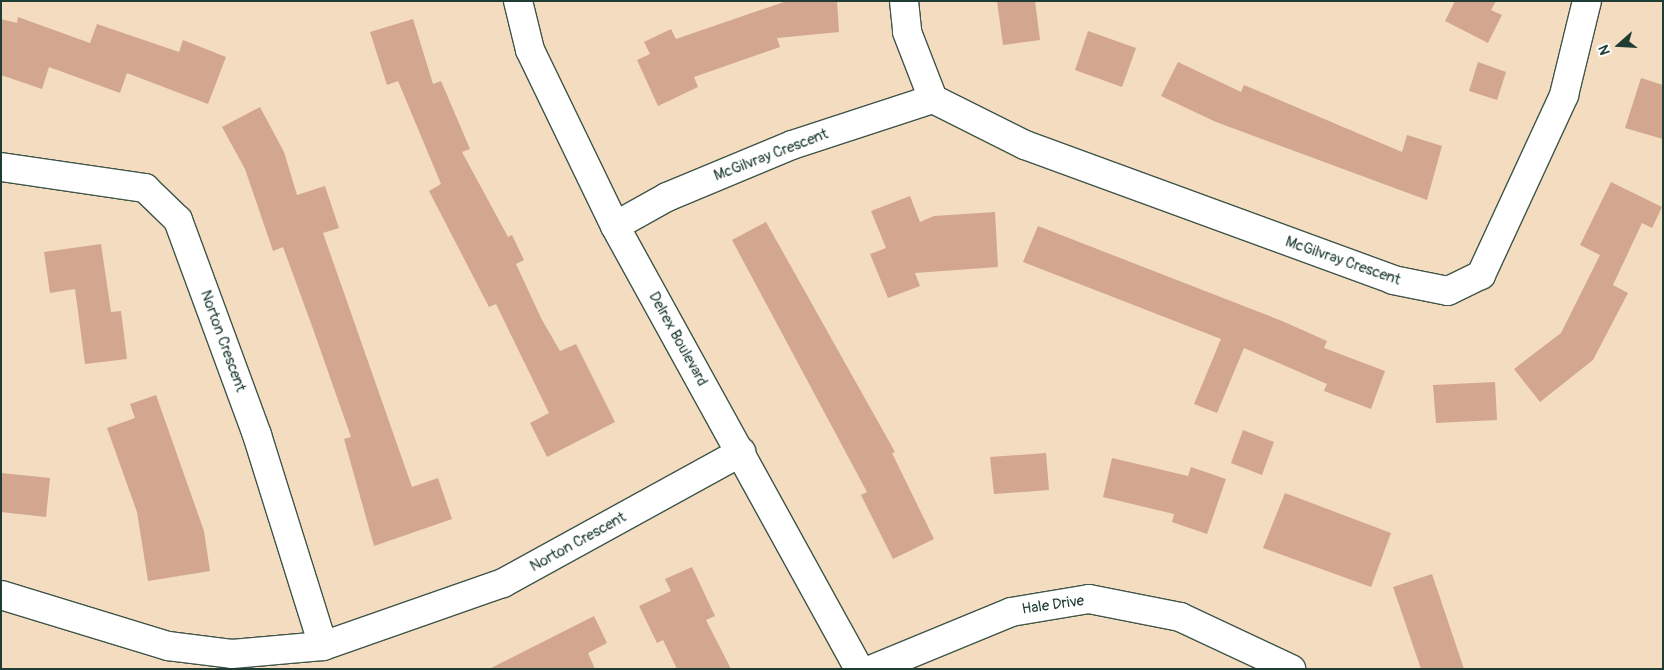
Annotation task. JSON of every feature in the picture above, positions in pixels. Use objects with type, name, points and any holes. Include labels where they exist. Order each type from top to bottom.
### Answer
[{"type":"street","name":"Delrex Boulevard","points":[[518,1],[530,50],[615,226],[741,452],[858,669]]},
{"type":"street","points":[[904,1],[906,32],[933,99]]},
{"type":"street","name":"McGilvray Crescent","points":[[615,226],[667,197],[792,145],[933,99],[1025,145],[1393,280],[1448,291],[1481,275],[1564,96],[1587,1]]},
{"type":"street","name":"Norton Crescent","points":[[1,167],[145,188],[178,220],[257,435],[323,646]]},
{"type":"street","name":"Norton Crescent","points":[[1,595],[168,646],[232,654],[323,646],[503,583],[741,452]]},
{"type":"street","name":"Hale Drive","points":[[873,669],[1011,612],[1089,599],[1180,617],[1291,669]]},
{"type":"building","points":[[787,1],[837,1],[839,32],[777,38],[780,47],[694,77],[698,87],[658,106],[637,60],[650,54],[644,42],[671,29],[676,39]]},
{"type":"building","points":[[997,1],[1035,1],[1040,40],[1003,45]]},
{"type":"building","points":[[1455,1],[1496,1],[1491,10],[1502,15],[1488,43],[1445,21]]},
{"type":"building","points":[[18,17],[90,43],[97,24],[179,52],[183,40],[226,57],[208,104],[127,73],[120,93],[49,67],[42,89],[1,75],[1,19],[17,23]]},
{"type":"building","points":[[413,19],[433,84],[441,81],[470,149],[462,152],[508,237],[512,235],[524,260],[516,264],[542,320],[560,351],[576,344],[615,422],[547,457],[530,423],[549,413],[496,304],[489,307],[429,191],[441,184],[398,81],[387,85],[370,32]]},
{"type":"building","points":[[1088,31],[1136,48],[1122,87],[1075,70]]},
{"type":"building","points":[[1178,62],[1241,92],[1244,85],[1402,152],[1407,135],[1442,146],[1427,200],[1216,122],[1161,96]]},
{"type":"building","points":[[1478,62],[1506,72],[1497,100],[1469,91]]},
{"type":"building","points":[[1641,78],[1663,85],[1663,139],[1625,128]]},
{"type":"building","points":[[260,107],[284,152],[297,195],[325,186],[339,228],[323,233],[412,487],[438,478],[452,519],[374,546],[344,439],[351,437],[312,326],[283,247],[273,251],[245,169],[222,127]]},
{"type":"building","points":[[1611,182],[1662,207],[1652,228],[1642,223],[1613,285],[1628,293],[1593,360],[1540,402],[1514,369],[1561,333],[1600,255],[1580,245]]},
{"type":"building","points":[[910,196],[920,222],[934,216],[995,212],[998,267],[915,273],[920,286],[888,298],[870,254],[886,248],[871,211]]},
{"type":"building","points":[[766,222],[895,452],[892,453],[934,539],[893,559],[861,495],[867,492],[732,240]]},
{"type":"building","points":[[1038,226],[1282,321],[1327,341],[1324,348],[1385,371],[1371,409],[1324,391],[1327,384],[1244,348],[1217,413],[1194,404],[1221,339],[1023,262]]},
{"type":"building","points":[[101,244],[111,312],[121,311],[127,359],[85,364],[75,289],[50,293],[44,252]]},
{"type":"building","points":[[1495,382],[1497,420],[1436,423],[1433,385]]},
{"type":"building","points":[[156,395],[204,531],[210,571],[148,581],[137,512],[107,428],[135,418],[130,404]]},
{"type":"building","points":[[1243,430],[1274,442],[1262,475],[1231,463]]},
{"type":"building","points":[[1046,453],[1049,490],[994,494],[990,457]]},
{"type":"building","points":[[1112,458],[1188,476],[1191,467],[1226,479],[1207,534],[1172,522],[1174,514],[1103,497]]},
{"type":"building","points":[[1,473],[50,478],[46,517],[1,512]]},
{"type":"building","points":[[1285,493],[1391,533],[1371,587],[1263,548]]},
{"type":"building","points":[[692,567],[715,616],[706,620],[731,669],[677,669],[663,640],[657,643],[639,606],[671,591],[665,579]]},
{"type":"building","points":[[1432,574],[1464,669],[1421,669],[1393,587]]},
{"type":"building","points":[[594,616],[607,643],[588,653],[595,669],[489,669]]}]
